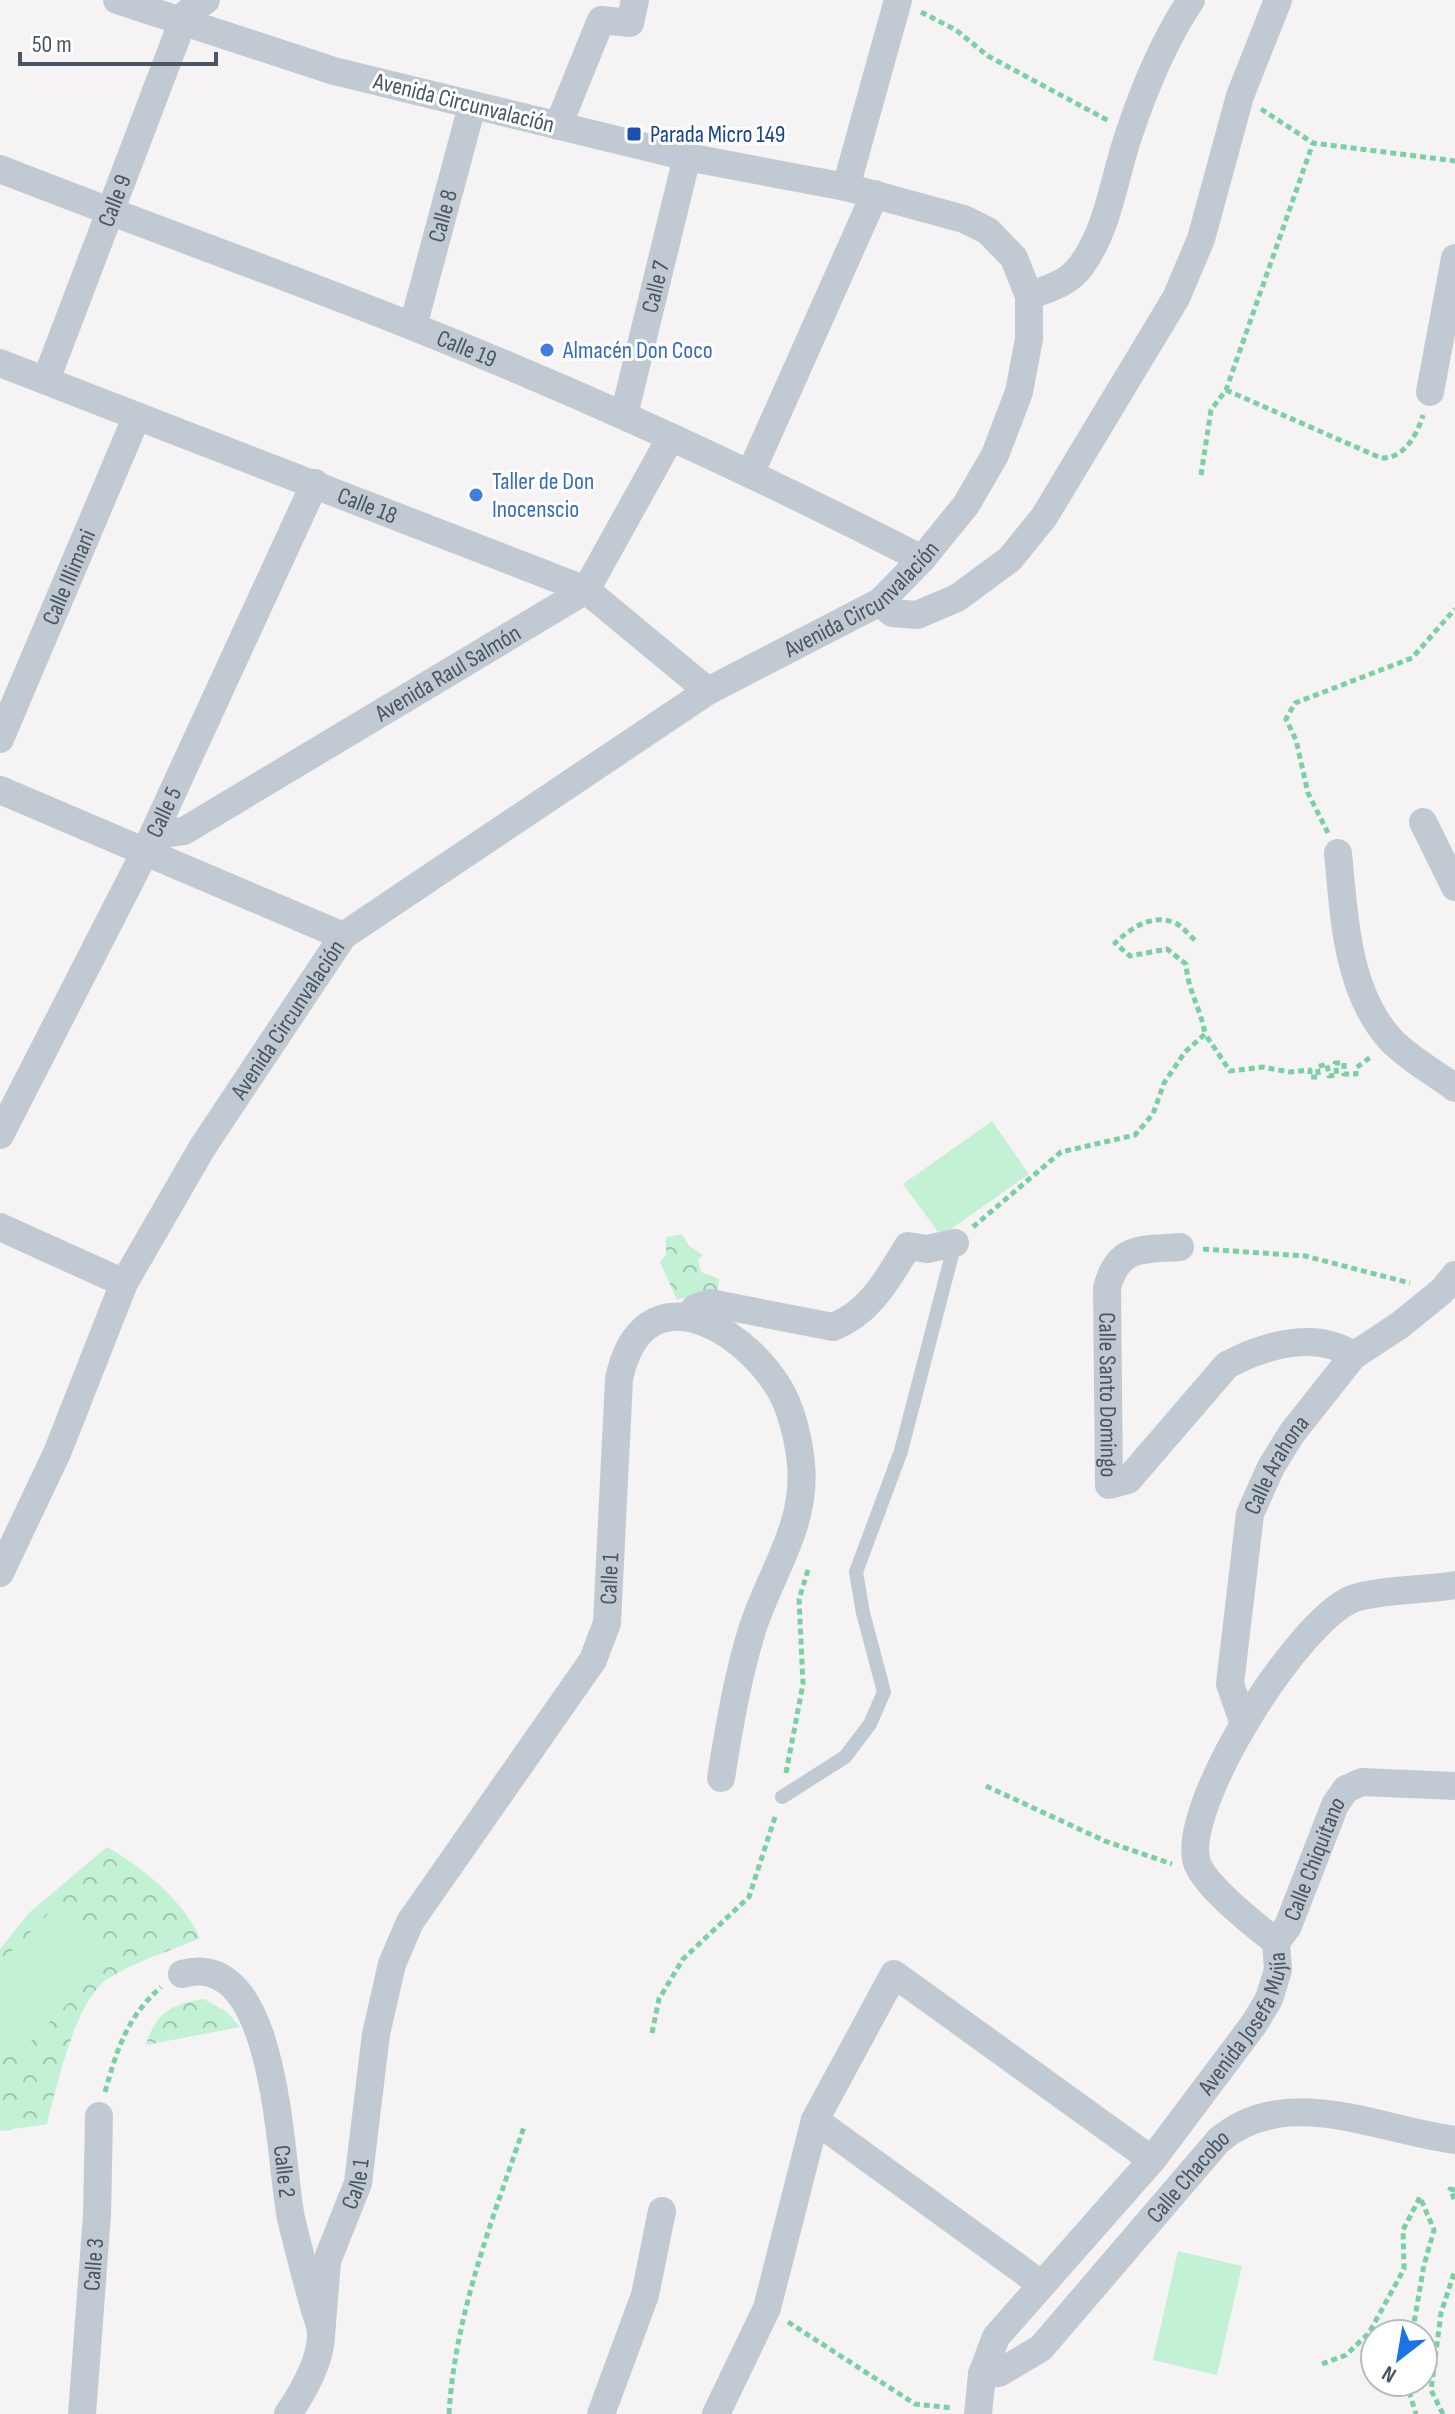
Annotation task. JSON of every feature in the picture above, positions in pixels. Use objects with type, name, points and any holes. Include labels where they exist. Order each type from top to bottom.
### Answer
[{"type":"street","name":"Avenida Circunvalación","points":[[0,1573],[57,1453],[124,1283],[202,1148],[343,936],[708,691],[880,602],[922,559],[966,505],[995,455],[1019,392],[1029,339],[1029,296],[1014,258],[988,231],[964,219],[846,187],[687,157],[334,71],[117,0]]},
{"type":"street","points":[[182,23],[187,13],[206,0]]},
{"type":"street","points":[[558,126],[601,20],[630,23],[635,0]]},
{"type":"street","points":[[1029,296],[1066,282],[1080,267],[1104,222],[1129,132],[1178,19],[1191,0]]},
{"type":"street","points":[[880,602],[892,613],[917,615],[957,598],[1010,559],[1044,517],[1176,298],[1201,239],[1240,96],[1278,0]]},
{"type":"street","points":[[846,187],[897,3]]},
{"type":"street","name":"Calle 9","points":[[46,380],[182,23]]},
{"type":"street","name":"Calle 8","points":[[413,326],[472,106]]},
{"type":"street","name":"Calle 7","points":[[624,415],[687,157]]},
{"type":"street","name":"Calle 19","points":[[0,169],[413,326],[624,415],[751,472],[922,559]]},
{"type":"street","points":[[751,472],[875,194]]},
{"type":"street","points":[[1430,392],[1455,258]]},
{"type":"street","name":"Calle 18","points":[[0,363],[586,590],[708,691]]},
{"type":"street","name":"Calle Illimani","points":[[0,739],[137,416]]},
{"type":"street","points":[[586,590],[671,437]]},
{"type":"street","name":"Calle 5","points":[[0,1135],[151,841],[315,483]]},
{"type":"street","name":"Avenida Raul Salmón","points":[[151,841],[168,833],[184,831],[586,590]]},
{"type":"street","points":[[0,790],[151,841],[343,936]]},
{"type":"street","points":[[1423,822],[1455,887]]},
{"type":"street","points":[[1338,853],[1345,935],[1360,985],[1391,1040],[1455,1088]]},
{"type":"street","points":[[0,1227],[124,1283]]},
{"type":"street","name":"Calle 1","points":[[321,2336],[327,2261],[358,2183],[376,2034],[392,1964],[410,1922],[593,1660],[607,1623],[619,1379],[624,1357],[652,1320],[671,1314],[691,1315],[695,1308],[710,1303],[833,1327],[846,1322],[873,1301],[908,1246],[927,1249],[955,1243]]},
{"type":"street","name":"Calle Santo Domingo","points":[[1180,1247],[1134,1250],[1112,1267],[1107,1288],[1109,1485],[1128,1480],[1227,1365],[1245,1355],[1268,1347],[1304,1343],[1341,1348],[1353,1356]]},
{"type":"street","name":"Calle Arahona","points":[[1243,1721],[1230,1684],[1250,1514],[1292,1433],[1353,1356],[1448,1283]]},
{"type":"street","points":[[691,1315],[734,1340],[758,1362],[781,1390],[801,1461],[802,1501],[793,1531],[753,1628],[734,1698],[721,1778]]},
{"type":"street","points":[[1197,1862],[1201,1823],[1215,1780],[1243,1721],[1311,1632],[1333,1610],[1355,1598],[1455,1585]]},
{"type":"street","name":"Calle Chiquitano","points":[[1276,1942],[1288,1926],[1335,1805],[1346,1789],[1362,1782],[1455,1786]]},
{"type":"street","name":"Avenida Josefa Mujía","points":[[971,2412],[996,2337],[1152,2160],[1254,2024],[1269,1999],[1278,1970],[1276,1942],[1243,1916],[1197,1862]]},
{"type":"street","name":"Calle 2","points":[[182,1974],[198,1969],[219,1976],[241,1996],[257,2024],[275,2092],[291,2216],[321,2336]]},
{"type":"street","points":[[716,2414],[767,2308],[815,2120],[894,1974],[1152,2160]]},
{"type":"street","name":"Calle Chacobo","points":[[982,2374],[999,2373],[1041,2348],[1219,2140],[1235,2126],[1266,2114],[1307,2111],[1455,2140]]},
{"type":"street","name":"Calle 3","points":[[82,2414],[97,2215],[99,2116]]},
{"type":"street","points":[[815,2120],[1041,2284]]},
{"type":"street","points":[[601,2414],[645,2295],[662,2211]]},
{"type":"street","points":[[288,2414],[306,2387],[321,2336]]},
{"type":"lane","points":[[782,1797],[845,1757],[870,1724],[884,1692],[863,1613],[856,1572],[901,1451],[955,1243]]},
{"type":"path","points":[[897,3],[932,16],[988,56],[1129,132]]},
{"type":"path","points":[[1240,96],[1313,143],[1455,161]]},
{"type":"path","points":[[1201,475],[1211,410],[1226,390],[1313,143]]},
{"type":"path","points":[[1226,390],[1381,458],[1391,459],[1418,431],[1430,392]]},
{"type":"path","points":[[1338,853],[1308,793],[1296,740],[1286,719],[1295,703],[1412,658],[1455,609]]},
{"type":"path","points":[[1195,940],[1177,923],[1160,920],[1138,924],[1115,943],[1130,956],[1167,949],[1186,964],[1188,990],[1199,1005],[1205,1034],[1230,1071],[1262,1067],[1290,1072],[1310,1070],[1310,1077],[1319,1077],[1317,1067],[1327,1064],[1329,1076],[1337,1075],[1335,1063],[1344,1063],[1344,1074],[1356,1074],[1356,1068],[1391,1040]]},
{"type":"path","points":[[955,1243],[1061,1152],[1135,1135],[1153,1114],[1164,1083],[1185,1052],[1205,1034]]},
{"type":"path","points":[[1180,1247],[1305,1256],[1448,1283]]},
{"type":"path","points":[[652,2033],[659,1999],[683,1959],[749,1897],[782,1797],[803,1684],[799,1599],[812,1553],[803,1537],[793,1531]]},
{"type":"path","points":[[986,1786],[1105,1841],[1171,1864],[1197,1862]]},
{"type":"path","points":[[99,2116],[126,2026],[140,2005],[182,1974]]},
{"type":"path","points":[[449,2414],[452,2366],[468,2297],[524,2127]]},
{"type":"path","points":[[1455,2190],[1450,2189],[1455,2201]]},
{"type":"path","points":[[1377,2318],[1404,2269],[1403,2230],[1420,2197],[1434,2230],[1415,2318]]},
{"type":"path","points":[[1443,2414],[1431,2390],[1432,2376],[1441,2313],[1455,2270]]},
{"type":"path","points":[[767,2308],[915,2404],[938,2404],[971,2412]]},
{"type":"path","points":[[1322,2364],[1346,2355],[1359,2343]]},
{"type":"green space","points":[[992,1121],[1029,1174],[941,1236],[903,1184]]},
{"type":"green space","points":[[682,1234],[689,1246],[703,1255],[698,1260],[701,1272],[719,1279],[718,1291],[677,1300],[660,1262],[666,1255],[666,1237]]},
{"type":"green space","points":[[107,1847],[160,1886],[193,1924],[200,1938],[130,1966],[97,1989],[77,2023],[47,2124],[0,2131],[0,1949],[30,1912]]},
{"type":"green space","points":[[59,1903],[114,1957],[24,2048],[0,2025],[0,1963]]},
{"type":"green space","points":[[204,1999],[227,2012],[240,2027],[146,2045],[160,2017],[174,2007]]},
{"type":"green space","points":[[1178,2251],[1242,2266],[1217,2375],[1153,2360]]},
{"type":"place","name":"Parada Micro 149","points":[[634,134]]},
{"type":"place","name":"Almacén Don Coco","points":[[547,350]]},
{"type":"place","name":"Taller de Don Inocenscio","points":[[476,495]]}]
